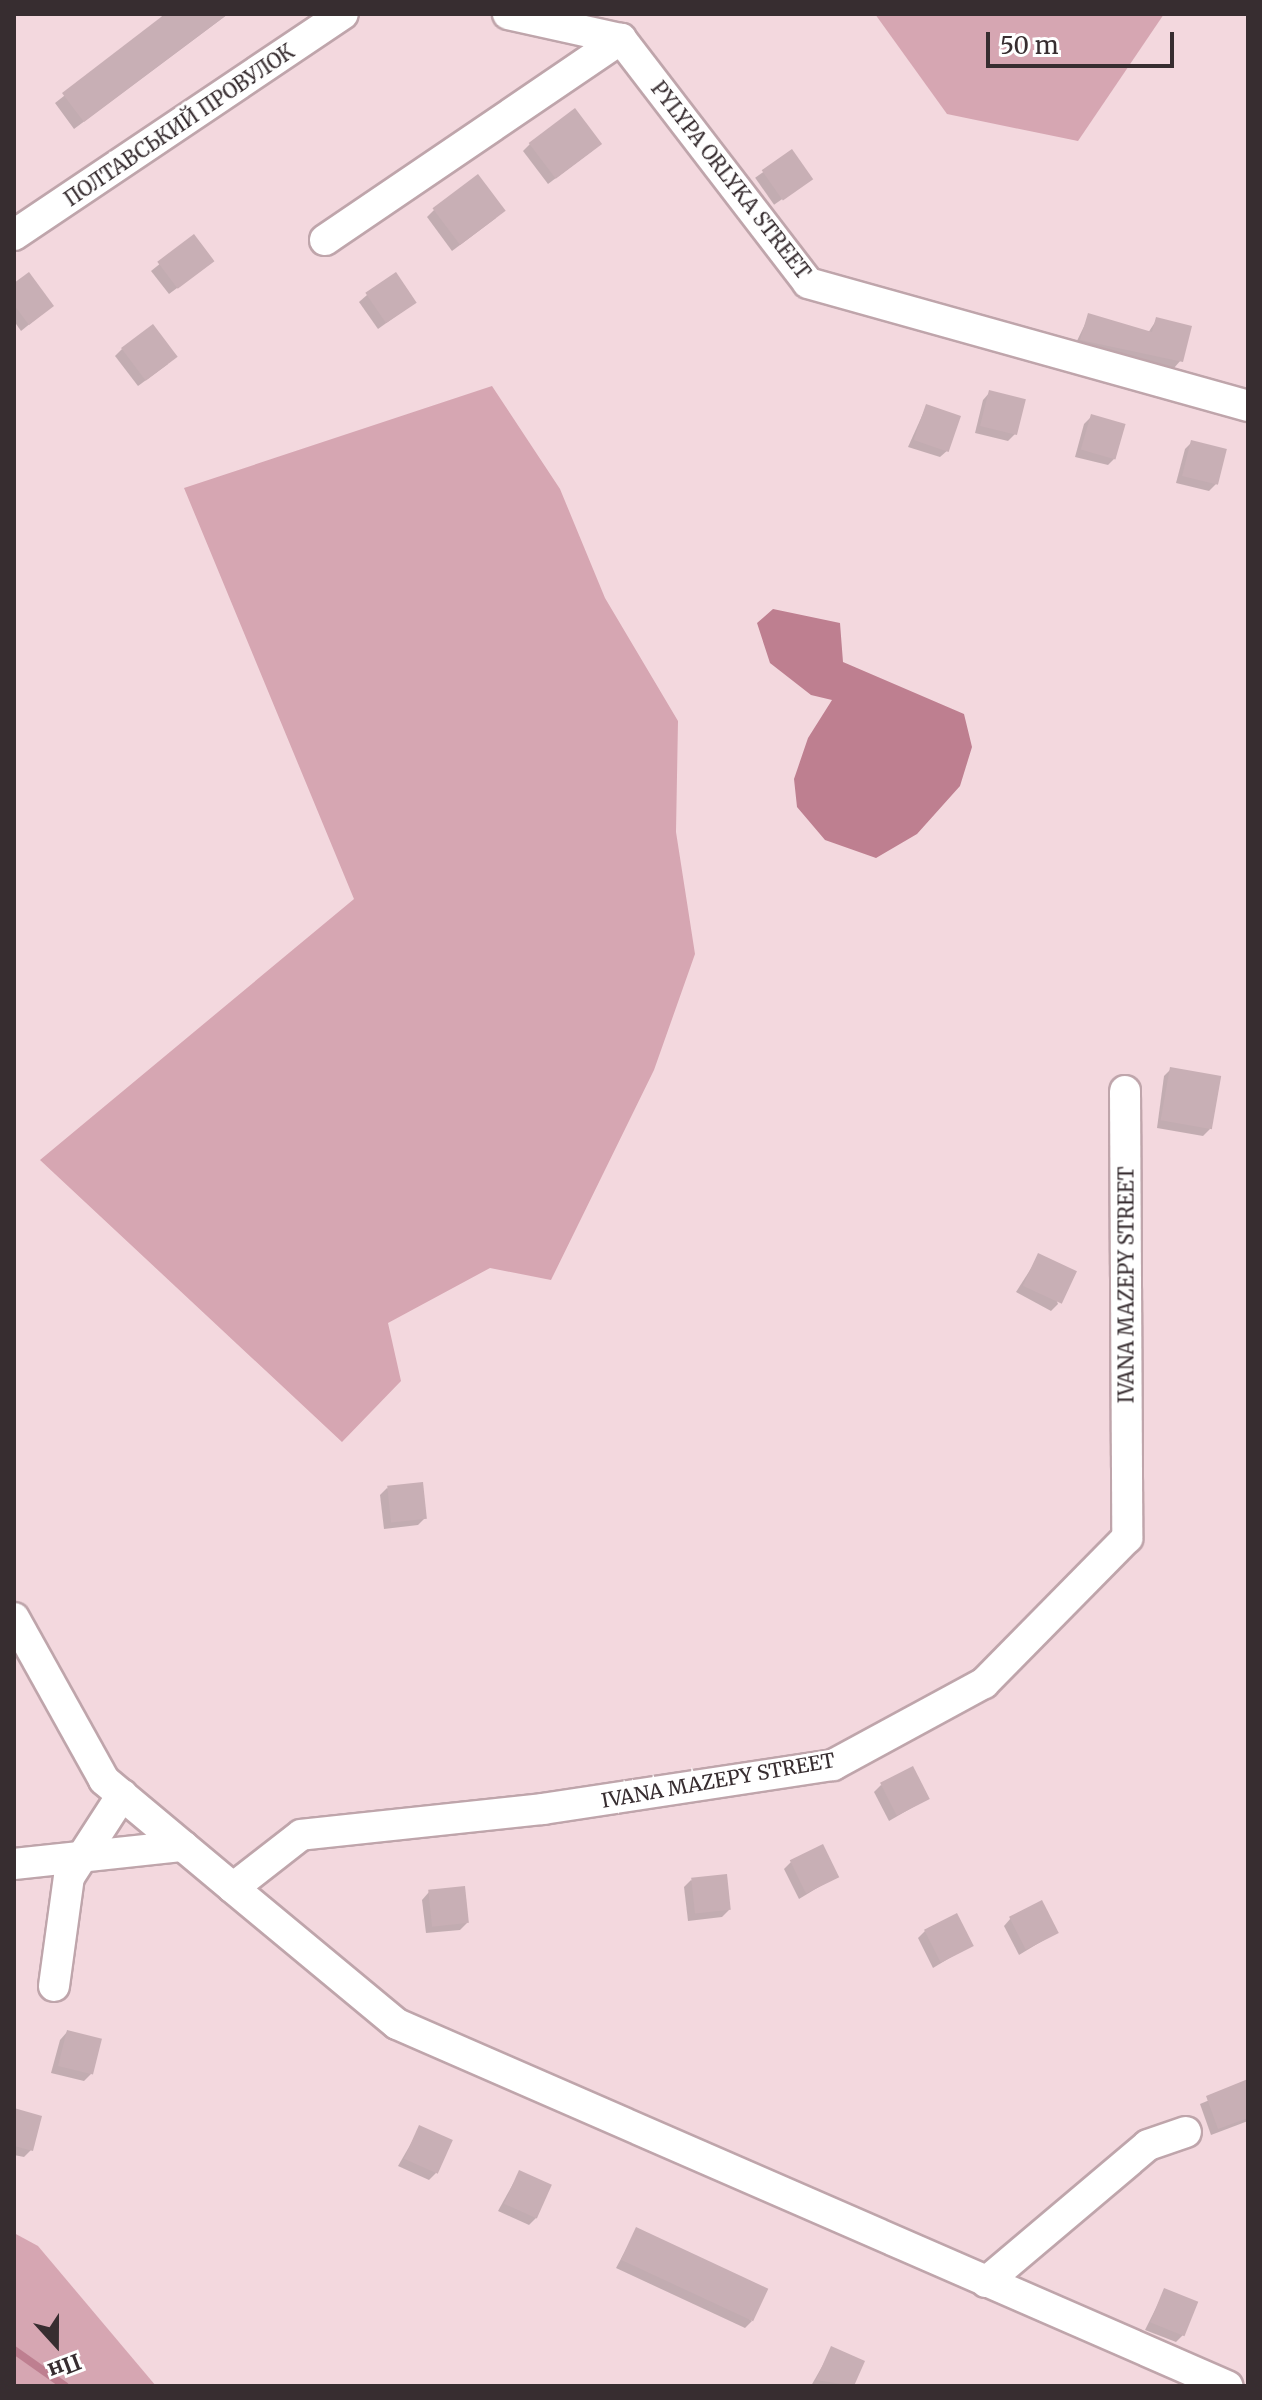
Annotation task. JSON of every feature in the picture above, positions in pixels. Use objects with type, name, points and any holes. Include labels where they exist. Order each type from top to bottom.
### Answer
[{"type":"street","name":"ПОЛТАВСЬКИЙ ПРОВУЛОК","points":[[14,235],[343,14]]},
{"type":"street","points":[[508,14],[621,39]]},
{"type":"street","points":[[325,240],[621,39]]},
{"type":"street","name":"PYLYPA ORLYKA STREET","points":[[621,39],[808,283],[1248,406]]},
{"type":"street","name":"IVANA MAZEPY STREET","points":[[233,1888],[301,1835],[543,1809],[833,1765],[984,1683],[1127,1538],[1125,1091]]},
{"type":"street","points":[[14,1618],[104,1780],[397,2024],[1227,2386]]},
{"type":"street","points":[[54,1986],[69,1877],[122,1795]]},
{"type":"street","points":[[14,1864],[183,1846]]},
{"type":"street","points":[[986,2282],[1148,2145],[1186,2132]]},
{"type":"shaded area","points":[[875,14],[1164,14],[1078,141],[947,114]]},
{"type":"shaded area","points":[[492,386],[560,489],[605,598],[678,721],[676,832],[695,954],[654,1070],[551,1280],[490,1268],[388,1323],[401,1381],[342,1442],[40,1160],[354,899],[184,488]]},
{"type":"shaded area","points":[[773,609],[840,623],[843,662],[964,714],[972,747],[960,786],[917,834],[876,858],[825,840],[797,807],[794,779],[808,738],[832,700],[811,695],[770,663],[757,623]]},
{"type":"shaded area","points":[[14,2233],[38,2246],[156,2386],[14,2386]]},
{"type":"building","points":[[165,14],[228,14],[84,122],[62,93]]},
{"type":"building","points":[[575,108],[602,144],[556,179],[529,143]]},
{"type":"building","points":[[792,149],[813,179],[783,201],[762,170]]},
{"type":"building","points":[[478,174],[506,211],[460,245],[432,208]]},
{"type":"building","points":[[194,234],[214,261],[178,289],[157,262]]},
{"type":"building","points":[[29,272],[54,306],[29,325],[14,305],[14,283]]},
{"type":"building","points":[[396,272],[417,303],[386,323],[365,293]]},
{"type":"building","points":[[1088,313],[1152,332],[1156,317],[1192,326],[1183,362],[1080,340]]},
{"type":"building","points":[[153,324],[178,357],[146,381],[121,348]]},
{"type":"building","points":[[989,390],[1026,399],[1017,435],[980,426]]},
{"type":"building","points":[[926,404],[961,416],[949,452],[914,440]]},
{"type":"building","points":[[1091,414],[1126,424],[1115,459],[1081,450]]},
{"type":"building","points":[[1191,440],[1227,449],[1218,485],[1182,476]]},
{"type":"building","points":[[1170,1067],[1221,1076],[1212,1129],[1161,1120]]},
{"type":"building","points":[[1038,1253],[1077,1271],[1062,1304],[1023,1286]]},
{"type":"building","points":[[423,1482],[427,1519],[391,1523],[387,1486]]},
{"type":"building","points":[[913,1766],[930,1799],[897,1816],[880,1783]]},
{"type":"building","points":[[823,1844],[839,1877],[806,1893],[790,1860]]},
{"type":"building","points":[[727,1874],[731,1910],[695,1914],[691,1878]]},
{"type":"building","points":[[465,1886],[469,1923],[432,1927],[428,1890]]},
{"type":"building","points":[[1042,1900],[1059,1933],[1026,1950],[1009,1917]]},
{"type":"building","points":[[957,1913],[974,1946],[941,1963],[924,1930]]},
{"type":"building","points":[[67,2030],[102,2039],[93,2075],[58,2066]]},
{"type":"building","points":[[1248,2079],[1248,2118],[1218,2129],[1206,2096]]},
{"type":"building","points":[[14,2108],[42,2116],[33,2151],[14,2146]]},
{"type":"building","points":[[419,2125],[453,2140],[438,2174],[404,2159]]},
{"type":"building","points":[[519,2170],[552,2185],[537,2218],[504,2204]]},
{"type":"building","points":[[636,2227],[768,2289],[753,2321],[621,2260]]},
{"type":"building","points":[[1164,2288],[1198,2302],[1184,2336],[1150,2322]]},
{"type":"building","points":[[831,2346],[865,2361],[854,2386],[816,2380]]},
{"type":"waterway","points":[[14,2350],[65,2386]]}]
